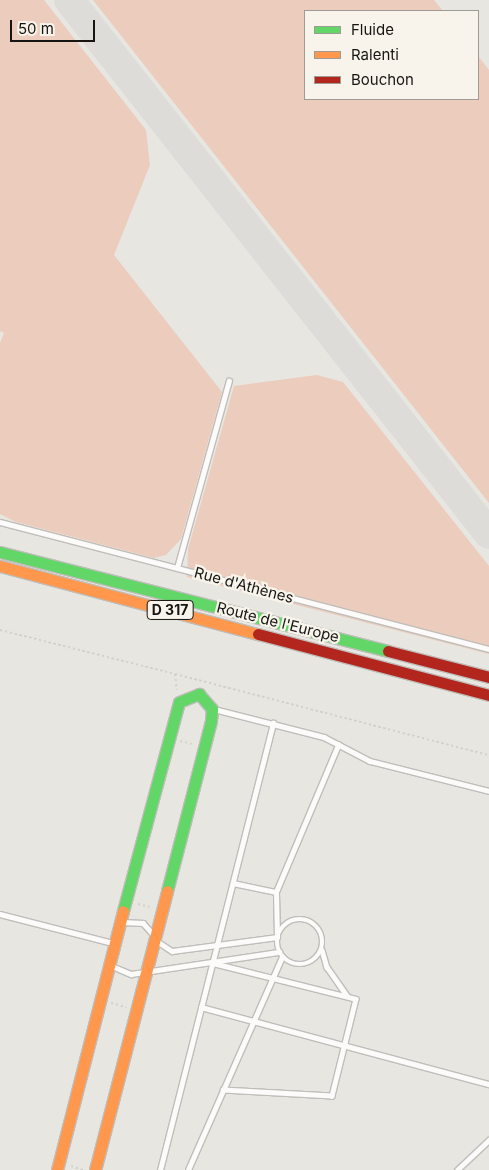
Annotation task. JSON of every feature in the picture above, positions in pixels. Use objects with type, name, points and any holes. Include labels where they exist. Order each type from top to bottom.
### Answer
[{"type":"street","name":"Route de l'Europe","points":[[0,552],[488,676]]},
{"type":"street","name":"Route de l'Europe","points":[[0,566],[488,697]]},
{"type":"street","points":[[58,1166],[99,1000],[111,965],[168,738],[179,702],[199,694],[212,709],[204,747],[161,910],[149,969],[95,1170]]},
{"type":"lane","points":[[177,568],[229,381]]},
{"type":"lane","name":"Rue d'Athènes","points":[[0,522],[489,649]]},
{"type":"lane","points":[[212,709],[324,737],[370,761],[489,792]]},
{"type":"lane","points":[[160,1170],[273,723]]},
{"type":"lane","points":[[322,950],[318,957],[305,965],[290,964],[282,957],[279,952],[277,937],[276,892],[338,745]]},
{"type":"lane","points":[[233,882],[276,892]]},
{"type":"lane","points":[[0,914],[116,944]]},
{"type":"lane","points":[[277,937],[285,924],[299,919],[306,920],[319,928],[327,967],[347,996]]},
{"type":"lane","points":[[122,922],[143,923],[165,949],[172,951],[277,937]]},
{"type":"lane","points":[[111,965],[131,974],[149,969],[163,970],[279,952]]},
{"type":"lane","points":[[188,1170],[282,957]]},
{"type":"lane","points":[[212,963],[356,999],[332,1096],[223,1090]]},
{"type":"lane","points":[[201,1007],[489,1084]]},
{"type":"lane","points":[[457,1170],[489,1140]]},
{"type":"path","points":[[0,630],[489,755]]},
{"type":"path","points":[[175,674],[179,702]]},
{"type":"path","points":[[168,738],[204,747]]},
{"type":"path","points":[[126,901],[161,910]]},
{"type":"path","points":[[99,1000],[138,1010]]},
{"type":"path","points":[[58,1166],[84,1170]]},
{"type":"shaded area","points":[[0,0],[44,0],[146,130],[150,165],[114,255],[222,392],[181,539],[166,555],[154,558],[16,522],[0,514],[0,343],[4,333],[0,331]]},
{"type":"shaded area","points":[[93,0],[434,0],[442,10],[304,10],[304,100],[479,100],[479,57],[489,70],[489,503]]},
{"type":"shaded area","points":[[317,375],[343,382],[489,566],[489,654],[187,577],[188,549],[234,386]]},
{"type":"taxiway","points":[[69,0],[489,534]]},
{"type":"traffic: fast","points":[[0,552],[388,651]]},
{"type":"traffic: fast","points":[[123,911],[179,702],[199,694],[212,709],[211,721],[167,891]]},
{"type":"traffic: slow","points":[[0,566],[258,634]]},
{"type":"traffic: slow","points":[[95,1170],[167,891]]},
{"type":"traffic: slow","points":[[57,1170],[123,911]]},
{"type":"traffic: jam","points":[[258,634],[489,695]]},
{"type":"traffic: jam","points":[[388,651],[489,677]]}]
